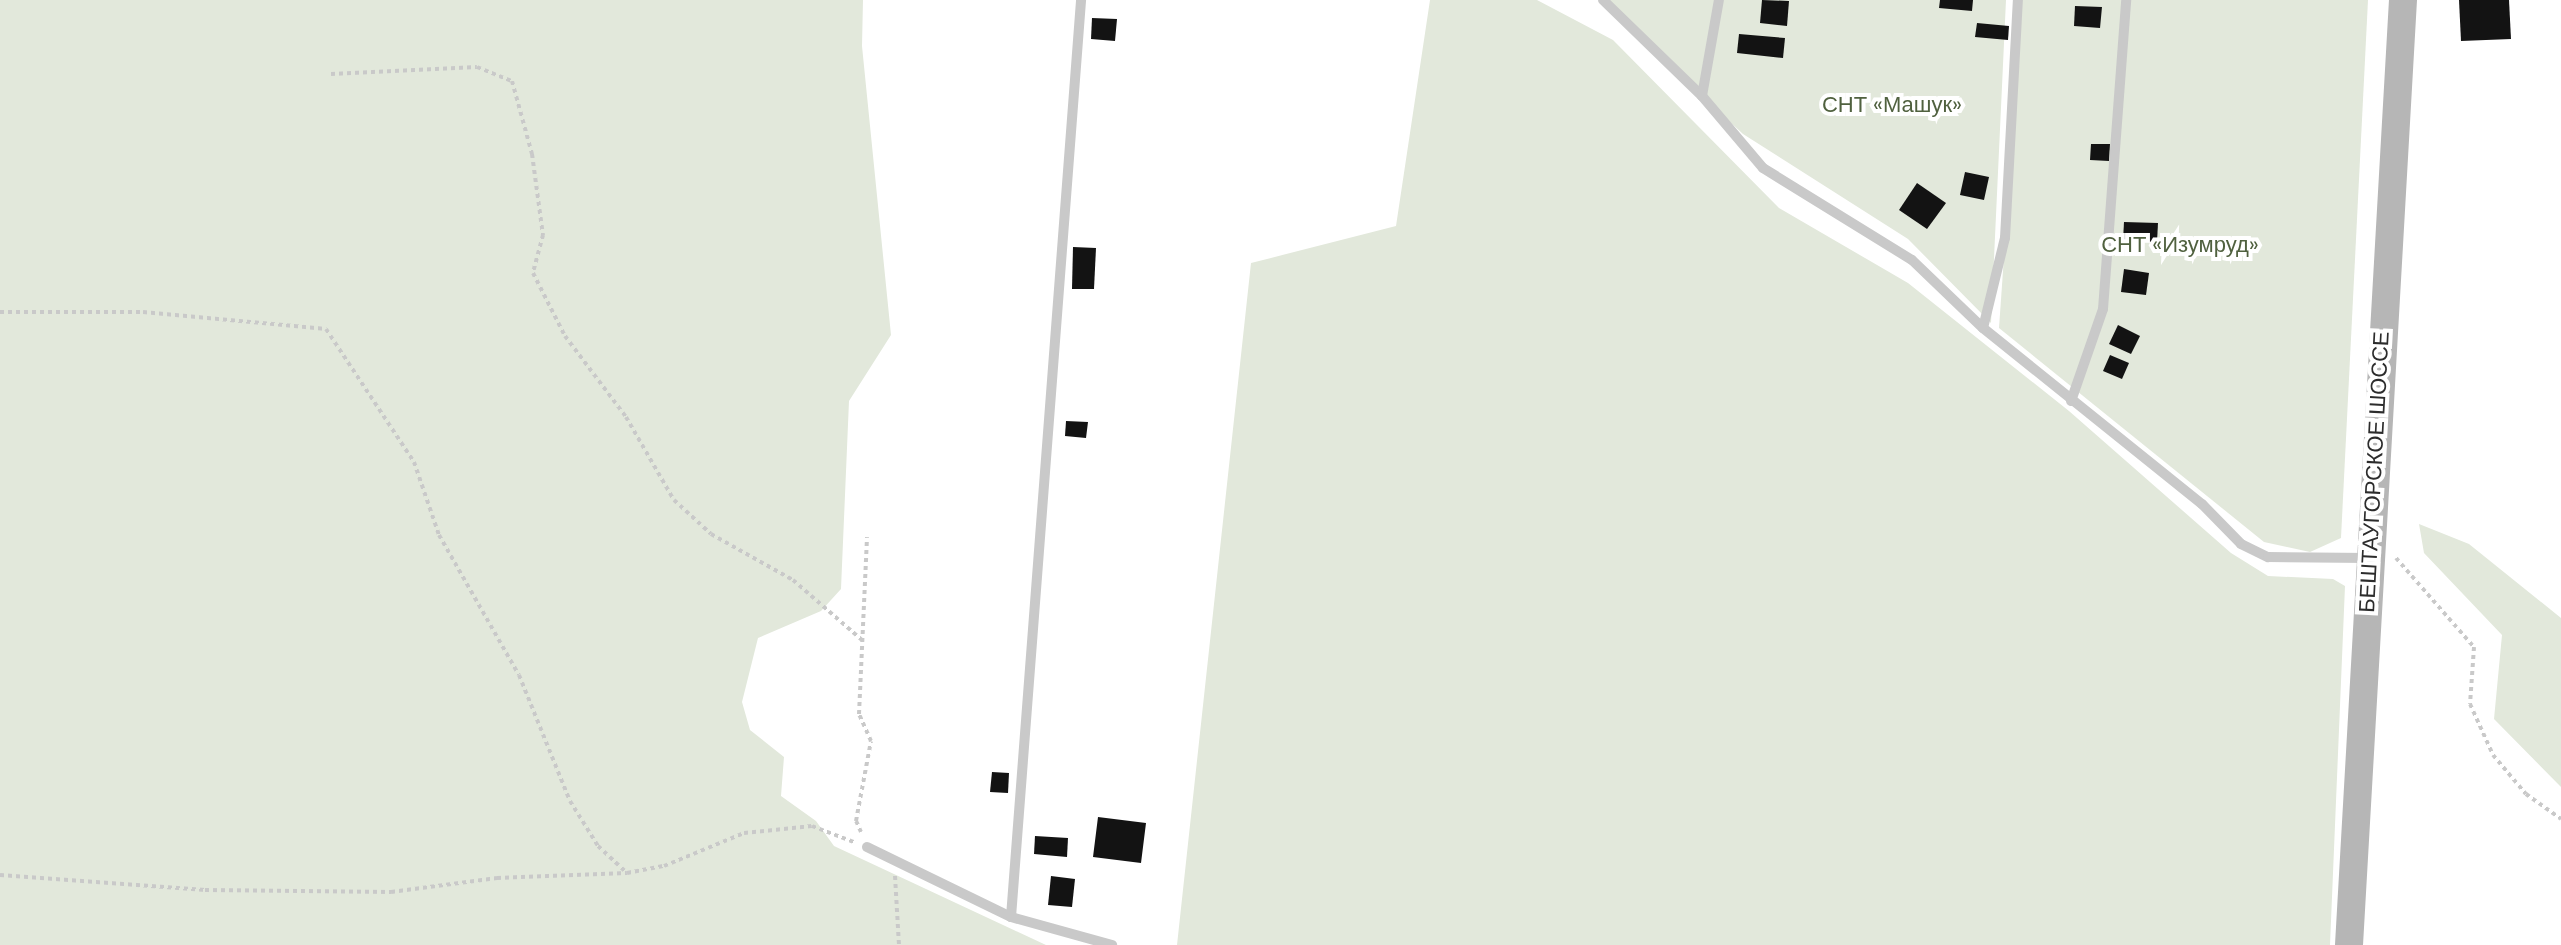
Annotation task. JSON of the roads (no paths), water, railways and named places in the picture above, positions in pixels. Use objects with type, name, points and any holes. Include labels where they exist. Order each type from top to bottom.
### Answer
[{"type":"street","name":"БЕШТАУГОРСКОЕ ШОССЕ","points":[[2349,945],[2403,0]]},
{"type":"lane","points":[[1011,917],[1081,0]]},
{"type":"lane","points":[[1603,0],[1702,96],[1763,168],[1912,260],[1983,328],[2202,504],[2241,544],[2268,557],[2369,553]]},
{"type":"lane","points":[[1702,96],[1719,0]]},
{"type":"lane","points":[[1983,328],[2005,238],[2018,0]]},
{"type":"lane","points":[[2071,401],[2103,309],[2126,0]]},
{"type":"lane","points":[[867,847],[1011,917],[1112,945]]},
{"type":"park label","name":"СНТ «Машук»","points":[[1892,105]]},
{"type":"park label","name":"СНТ «Изумруд»","points":[[2180,245]]}]
